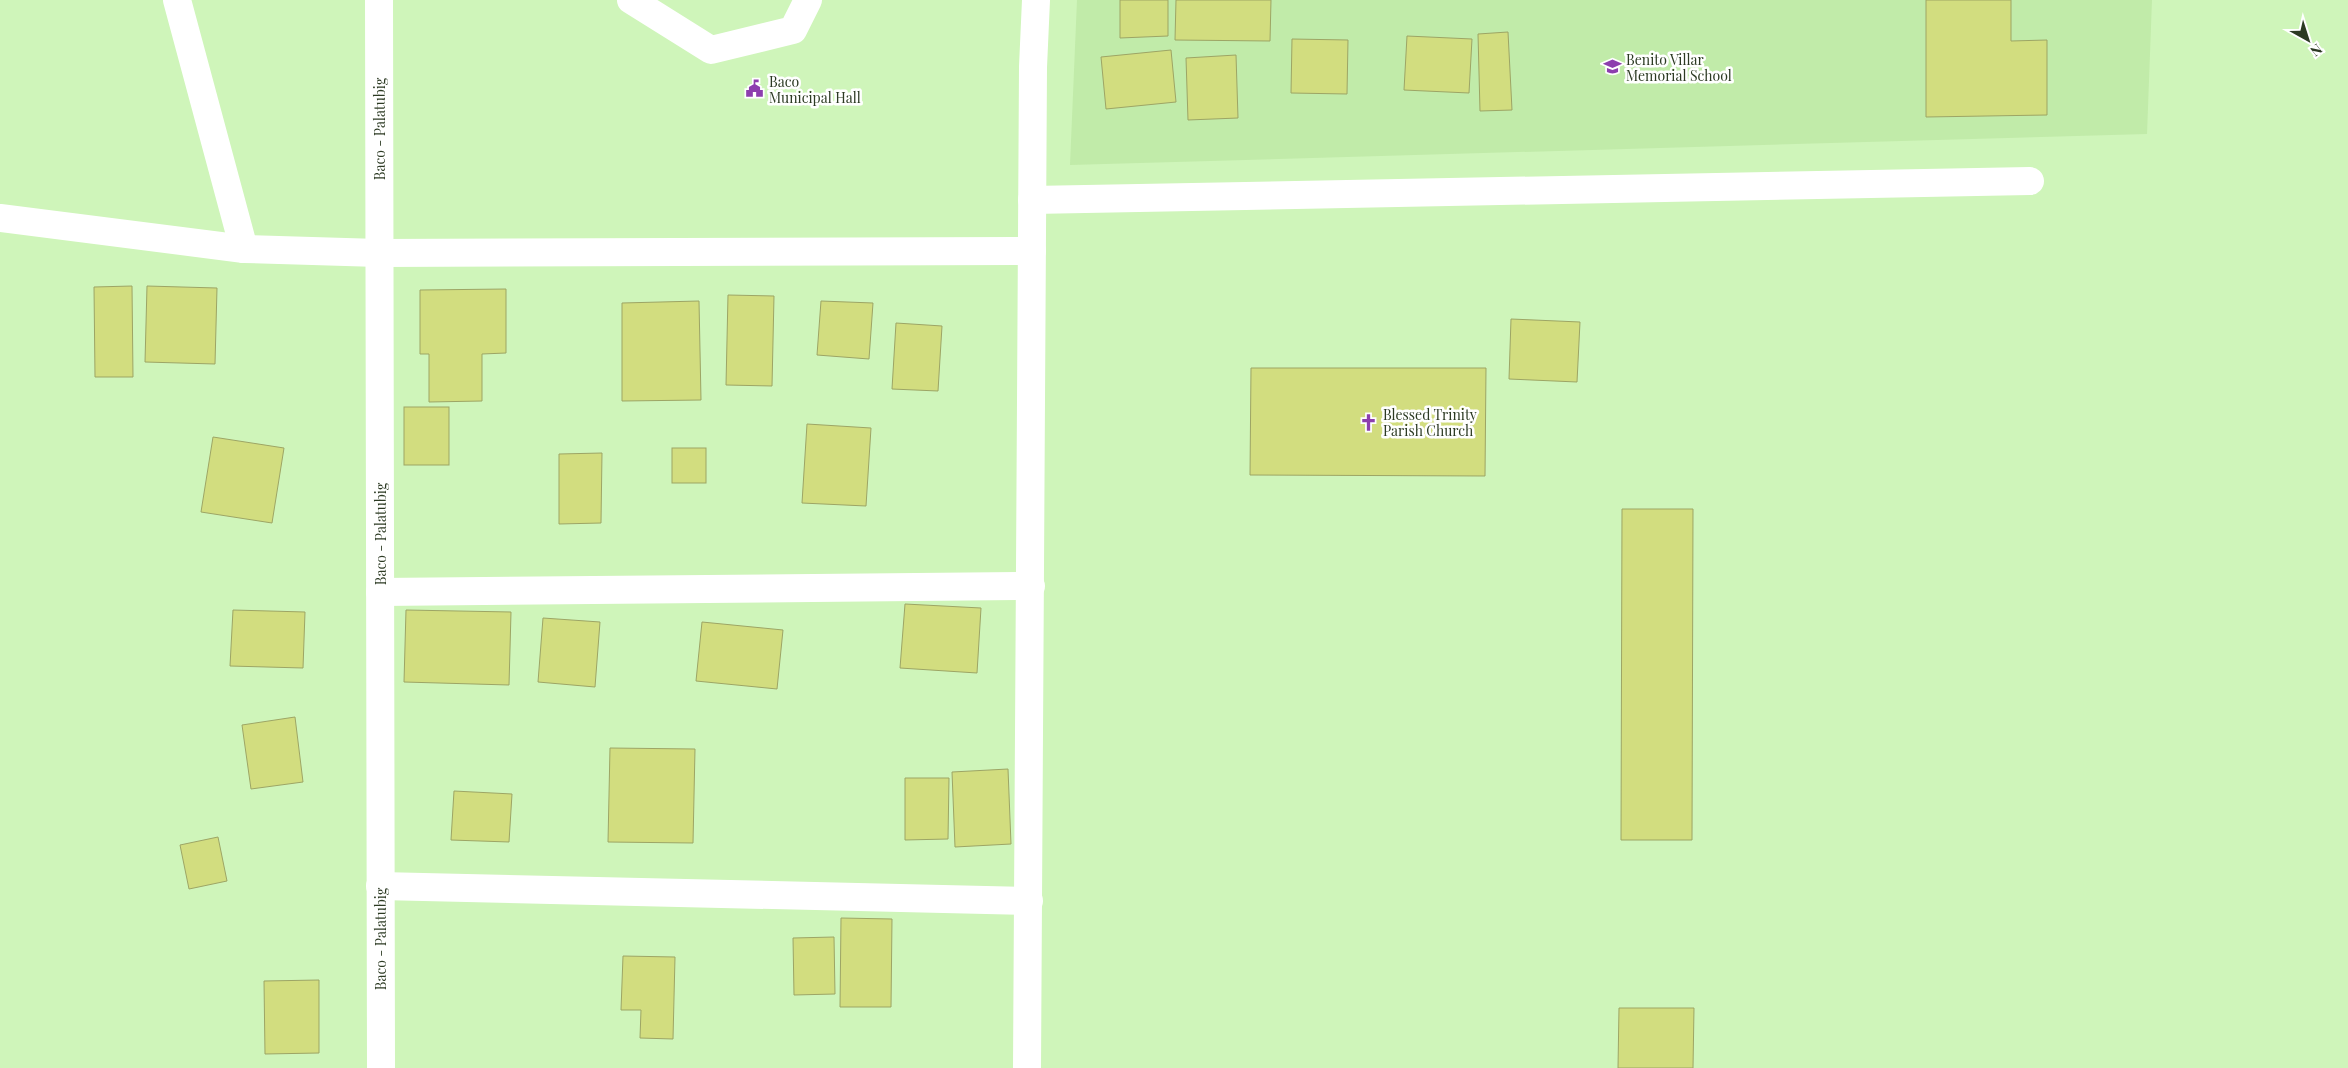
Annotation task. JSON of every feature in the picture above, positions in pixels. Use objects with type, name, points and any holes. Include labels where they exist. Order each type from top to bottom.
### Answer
[{"type":"street","points":[[177,0],[244,249]]},
{"type":"street","name":"Baco - Palatubig","points":[[379,0],[381,1068]]},
{"type":"street","points":[[631,0],[711,50],[793,30],[808,0]]},
{"type":"street","points":[[1027,1068],[1032,200],[1036,0]]},
{"type":"street","points":[[1032,200],[2030,181]]},
{"type":"street","points":[[0,218],[244,249],[379,253],[1032,251]]},
{"type":"street","points":[[380,592],[1031,586]]},
{"type":"street","points":[[380,886],[1029,901]]},
{"type":"shaded area","name":"Benito Villar Memorial School","points":[[1077,0],[2152,0],[2147,134],[1070,165]]},
{"type":"building","points":[[1120,0],[1168,0],[1168,36],[1120,38]]},
{"type":"building","points":[[1176,0],[1271,0],[1270,41],[1175,40]]},
{"type":"building","points":[[1926,0],[2011,0],[2011,41],[2047,40],[2047,115],[1926,117]]},
{"type":"building","points":[[1508,32],[1512,110],[1480,111],[1478,34]]},
{"type":"building","points":[[1407,36],[1472,39],[1469,93],[1404,90]]},
{"type":"building","points":[[1292,39],[1348,40],[1347,94],[1291,93]]},
{"type":"building","points":[[1171,50],[1176,102],[1106,109],[1101,57]]},
{"type":"building","points":[[1236,55],[1238,118],[1188,120],[1186,58]]},
{"type":"building","points":[[132,286],[133,377],[95,377],[94,287]]},
{"type":"building","points":[[147,286],[217,288],[215,364],[145,362]]},
{"type":"building","points":[[506,289],[506,353],[482,354],[482,401],[429,402],[429,354],[420,354],[420,290]]},
{"type":"building","points":[[728,295],[774,296],[772,386],[726,385]]},
{"type":"building","points":[[699,301],[701,400],[622,401],[622,303]]},
{"type":"building","points":[[821,301],[873,303],[869,359],[817,355]]},
{"type":"building","points":[[1511,319],[1580,322],[1577,382],[1509,379]]},
{"type":"building","points":[[896,323],[942,326],[938,391],[892,389]]},
{"type":"building","points":[[1251,368],[1486,368],[1485,476],[1250,475]]},
{"type":"building","points":[[404,407],[449,407],[449,465],[404,465]]},
{"type":"building","points":[[807,424],[871,428],[866,506],[802,503]]},
{"type":"building","points":[[213,437],[284,448],[272,523],[201,512]]},
{"type":"building","points":[[672,448],[706,448],[706,483],[672,483]]},
{"type":"building","points":[[602,453],[601,523],[559,524],[559,454]]},
{"type":"building","points":[[1622,509],[1693,509],[1692,840],[1621,840]]},
{"type":"building","points":[[905,604],[981,608],[977,673],[900,668]]},
{"type":"building","points":[[233,610],[305,612],[303,668],[230,666]]},
{"type":"building","points":[[406,610],[511,612],[509,685],[404,682]]},
{"type":"building","points":[[543,618],[600,622],[595,687],[538,682]]},
{"type":"building","points":[[702,622],[783,630],[777,689],[696,681]]},
{"type":"building","points":[[295,717],[303,782],[251,789],[242,725]]},
{"type":"building","points":[[610,748],[695,749],[693,843],[608,842]]},
{"type":"building","points":[[1008,769],[1011,844],[955,847],[952,772]]},
{"type":"building","points":[[905,778],[949,778],[948,839],[905,840]]},
{"type":"building","points":[[454,791],[512,794],[509,842],[451,840]]},
{"type":"building","points":[[218,837],[227,881],[189,889],[180,845]]},
{"type":"building","points":[[841,918],[892,919],[891,1007],[840,1007]]},
{"type":"building","points":[[834,937],[835,994],[794,995],[793,938]]},
{"type":"building","points":[[623,956],[675,957],[673,1039],[640,1038],[641,1010],[621,1010]]},
{"type":"building","points":[[319,980],[319,1053],[265,1054],[264,981]]},
{"type":"building","points":[[1619,1008],[1694,1008],[1693,1068],[1618,1068]]},
{"type":"place","name":"Benito Villar Memorial School","points":[[1612,67]]},
{"type":"place","name":"Baco Municipal Hall","points":[[755,89]]},
{"type":"place","name":"Blessed Trinity Parish Church","points":[[1369,422]]}]
